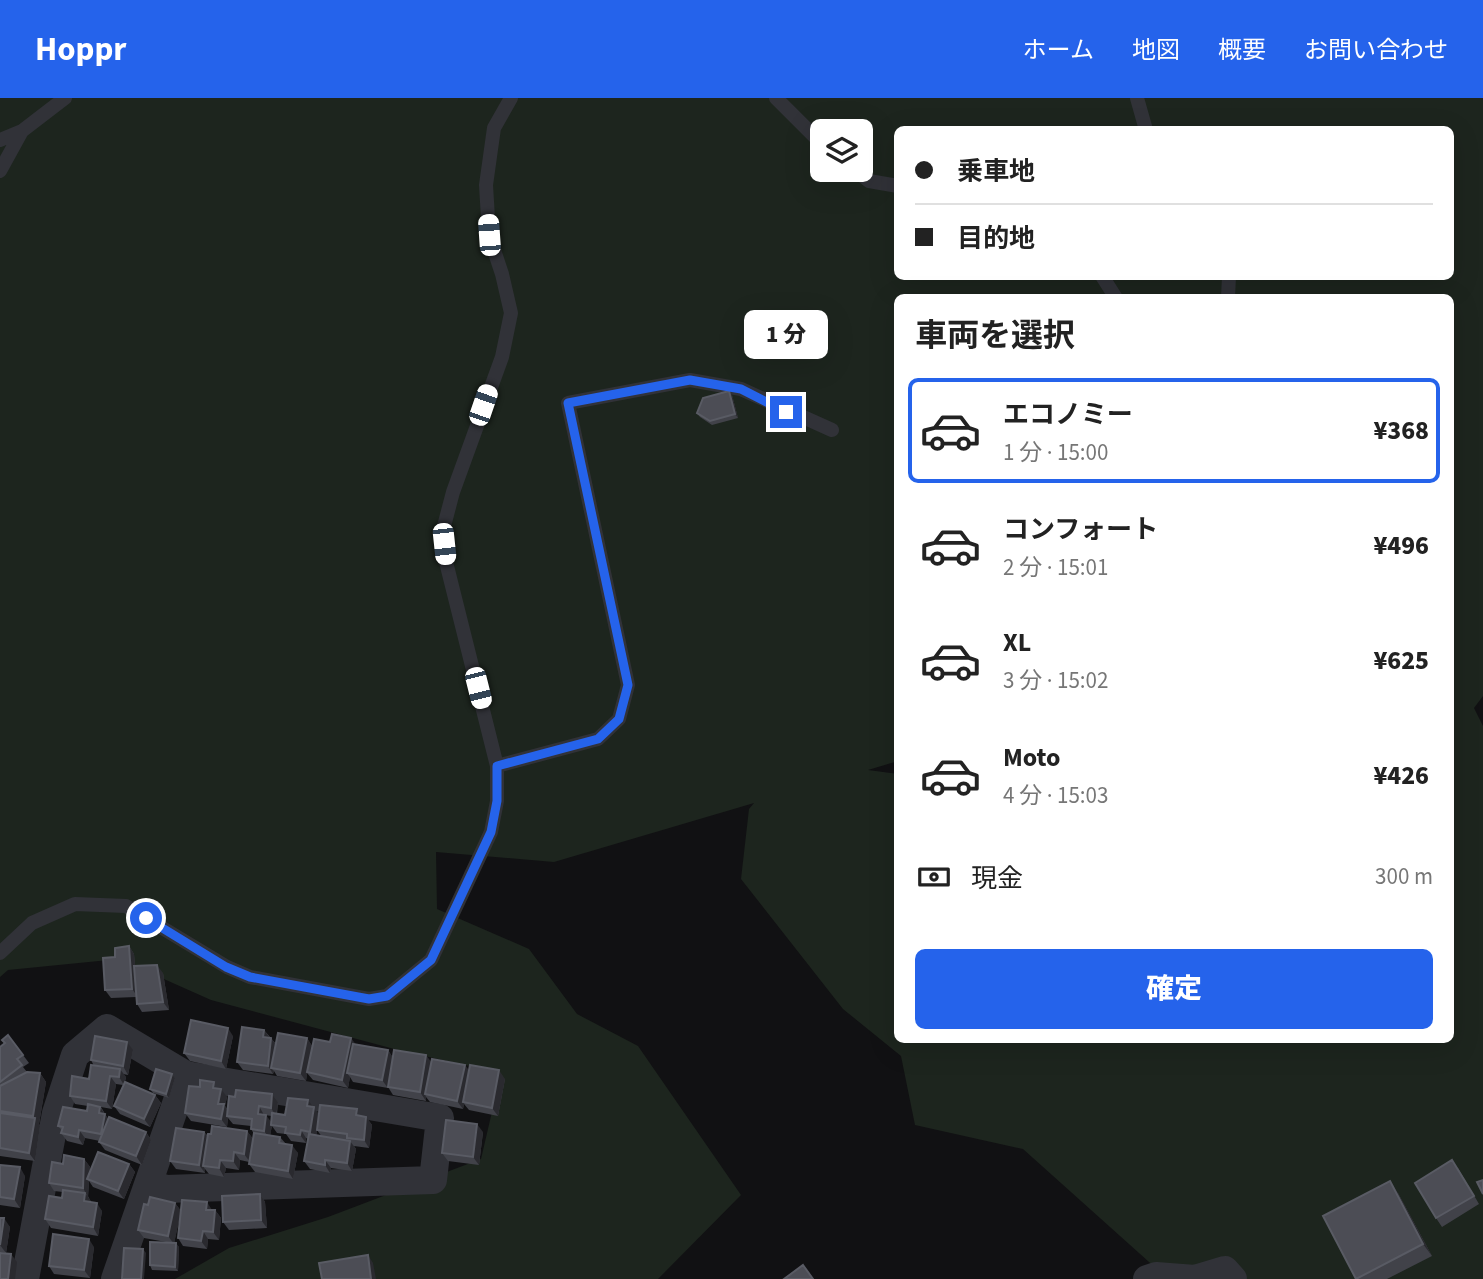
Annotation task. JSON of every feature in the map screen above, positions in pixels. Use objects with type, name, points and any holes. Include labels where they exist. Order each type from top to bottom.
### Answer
[{"type":"street","points":[[25,1279],[56,1113],[75,1055],[107,1028],[186,1075],[440,1118],[433,1180],[166,1189],[149,1184]]},
{"type":"street","points":[[115,1279],[186,1075]]},
{"type":"street","points":[[1146,1279],[1156,1276],[1195,1279],[1225,1270],[1233,1279]]},
{"type":"lane","points":[[0,140],[22,131],[65,98]]},
{"type":"lane","points":[[0,953],[32,923],[75,904],[126,906],[226,967],[250,977],[369,999],[387,996],[431,960],[491,832],[497,801],[497,766],[445,558],[443,530],[453,492],[502,357],[511,313],[489,235],[486,184],[494,128],[511,98]]},
{"type":"lane","points":[[776,98],[810,132]]},
{"type":"lane","points":[[1137,98],[1145,126]]},
{"type":"lane","points":[[0,171],[22,131]]},
{"type":"lane","points":[[873,182],[894,185]]},
{"type":"lane","points":[[497,766],[598,739],[619,719],[628,685],[568,403],[690,380],[741,389],[832,430]]},
{"type":"shaded area","points":[[0,98],[1483,98],[1483,696],[1474,708],[1483,726],[1483,1279],[1168,1279],[1023,1149],[915,1125],[901,1056],[843,1009],[741,879],[749,809],[754,803],[554,862],[436,852],[437,909],[529,949],[577,1014],[638,1046],[741,1195],[658,1279],[175,1279],[229,1248],[328,1217],[481,1159],[501,1073],[398,1050],[211,1000],[119,959],[8,970],[0,977]]},
{"type":"building","points":[[729,391],[735,414],[710,421],[697,413],[703,398]]},
{"type":"building","points":[[129,946],[132,989],[105,990],[103,958],[115,957],[115,948]]},
{"type":"building","points":[[157,965],[163,1002],[137,1004],[134,966]]},
{"type":"building","points":[[191,1020],[228,1028],[221,1061],[184,1053]]},
{"type":"building","points":[[242,1027],[264,1030],[263,1037],[271,1038],[268,1066],[237,1062]]},
{"type":"building","points":[[278,1033],[307,1038],[300,1073],[271,1068]]},
{"type":"building","points":[[332,1034],[351,1038],[342,1080],[307,1072],[314,1039],[330,1042]]},
{"type":"building","points":[[8,1035],[23,1055],[17,1059],[22,1065],[0,1082],[0,1047],[5,1043],[2,1040]]},
{"type":"building","points":[[95,1036],[127,1042],[123,1066],[91,1060]]},
{"type":"building","points":[[353,1044],[388,1050],[382,1080],[347,1073]]},
{"type":"building","points":[[394,1050],[426,1055],[420,1092],[388,1087]]},
{"type":"building","points":[[432,1059],[465,1065],[457,1101],[425,1094]]},
{"type":"building","points":[[91,1065],[120,1069],[119,1077],[110,1076],[106,1101],[70,1096],[72,1076],[89,1079]]},
{"type":"building","points":[[470,1065],[499,1070],[492,1108],[463,1102]]},
{"type":"building","points":[[156,1069],[172,1074],[166,1094],[150,1089]]},
{"type":"building","points":[[27,1072],[40,1073],[33,1116],[0,1111],[0,1086]]},
{"type":"building","points":[[200,1080],[214,1082],[213,1088],[221,1089],[218,1104],[224,1104],[221,1119],[185,1113],[189,1086],[200,1087]]},
{"type":"building","points":[[125,1082],[155,1095],[144,1119],[114,1106]]},
{"type":"building","points":[[236,1090],[272,1094],[271,1108],[259,1106],[258,1114],[266,1115],[264,1131],[251,1129],[252,1119],[227,1116],[229,1096],[235,1097]]},
{"type":"building","points":[[288,1098],[308,1100],[307,1106],[314,1107],[310,1132],[301,1130],[300,1135],[285,1133],[286,1127],[271,1125],[272,1113],[285,1115]]},
{"type":"building","points":[[88,1104],[100,1107],[99,1113],[105,1114],[101,1134],[79,1130],[78,1137],[61,1133],[63,1127],[58,1126],[63,1107],[87,1111]]},
{"type":"building","points":[[320,1105],[357,1109],[356,1115],[366,1117],[364,1140],[347,1138],[347,1134],[317,1130]]},
{"type":"building","points":[[0,1113],[35,1118],[29,1153],[0,1148]]},
{"type":"building","points":[[109,1117],[146,1132],[136,1156],[99,1142]]},
{"type":"building","points":[[446,1120],[477,1124],[473,1157],[442,1153]]},
{"type":"building","points":[[212,1126],[247,1131],[244,1154],[234,1152],[233,1161],[220,1160],[219,1168],[203,1166],[208,1134],[211,1134]]},
{"type":"building","points":[[176,1128],[204,1132],[199,1165],[170,1161]]},
{"type":"building","points":[[254,1133],[280,1137],[279,1143],[292,1145],[288,1171],[249,1164]]},
{"type":"building","points":[[309,1134],[350,1141],[347,1163],[325,1160],[325,1165],[304,1161]]},
{"type":"building","points":[[98,1152],[129,1164],[118,1191],[87,1179]]},
{"type":"building","points":[[64,1155],[84,1159],[83,1188],[49,1183],[52,1162],[63,1164]]},
{"type":"building","points":[[1452,1160],[1474,1196],[1436,1218],[1415,1183]]},
{"type":"building","points":[[0,1165],[20,1167],[14,1199],[0,1197]]},
{"type":"building","points":[[1483,1180],[1483,1194],[1477,1182]]},
{"type":"building","points":[[1390,1181],[1423,1244],[1356,1279],[1323,1216]]},
{"type":"building","points":[[63,1190],[85,1193],[84,1201],[97,1203],[93,1227],[45,1219],[49,1196],[62,1198]]},
{"type":"building","points":[[260,1194],[261,1220],[223,1222],[222,1196]]},
{"type":"building","points":[[150,1197],[175,1203],[168,1236],[138,1230],[144,1204],[148,1205]]},
{"type":"building","points":[[182,1200],[207,1202],[206,1210],[215,1210],[213,1232],[203,1231],[201,1241],[178,1238]]},
{"type":"building","points":[[0,1218],[4,1218],[0,1245]]},
{"type":"building","points":[[53,1234],[89,1239],[84,1270],[49,1266]]},
{"type":"building","points":[[150,1242],[176,1243],[175,1267],[150,1265]]},
{"type":"building","points":[[124,1248],[143,1249],[141,1279],[122,1279]]},
{"type":"building","points":[[0,1253],[11,1254],[8,1279],[0,1279]]},
{"type":"building","points":[[368,1255],[371,1279],[322,1279],[319,1263]]},
{"type":"building","points":[[803,1265],[813,1279],[784,1279]]},
{"type":"route","points":[[146,918],[226,967],[250,977],[369,999],[387,996],[431,960],[491,832],[497,801],[497,766],[598,739],[619,719],[628,685],[568,403],[690,380],[741,389],[786,412]]}]
